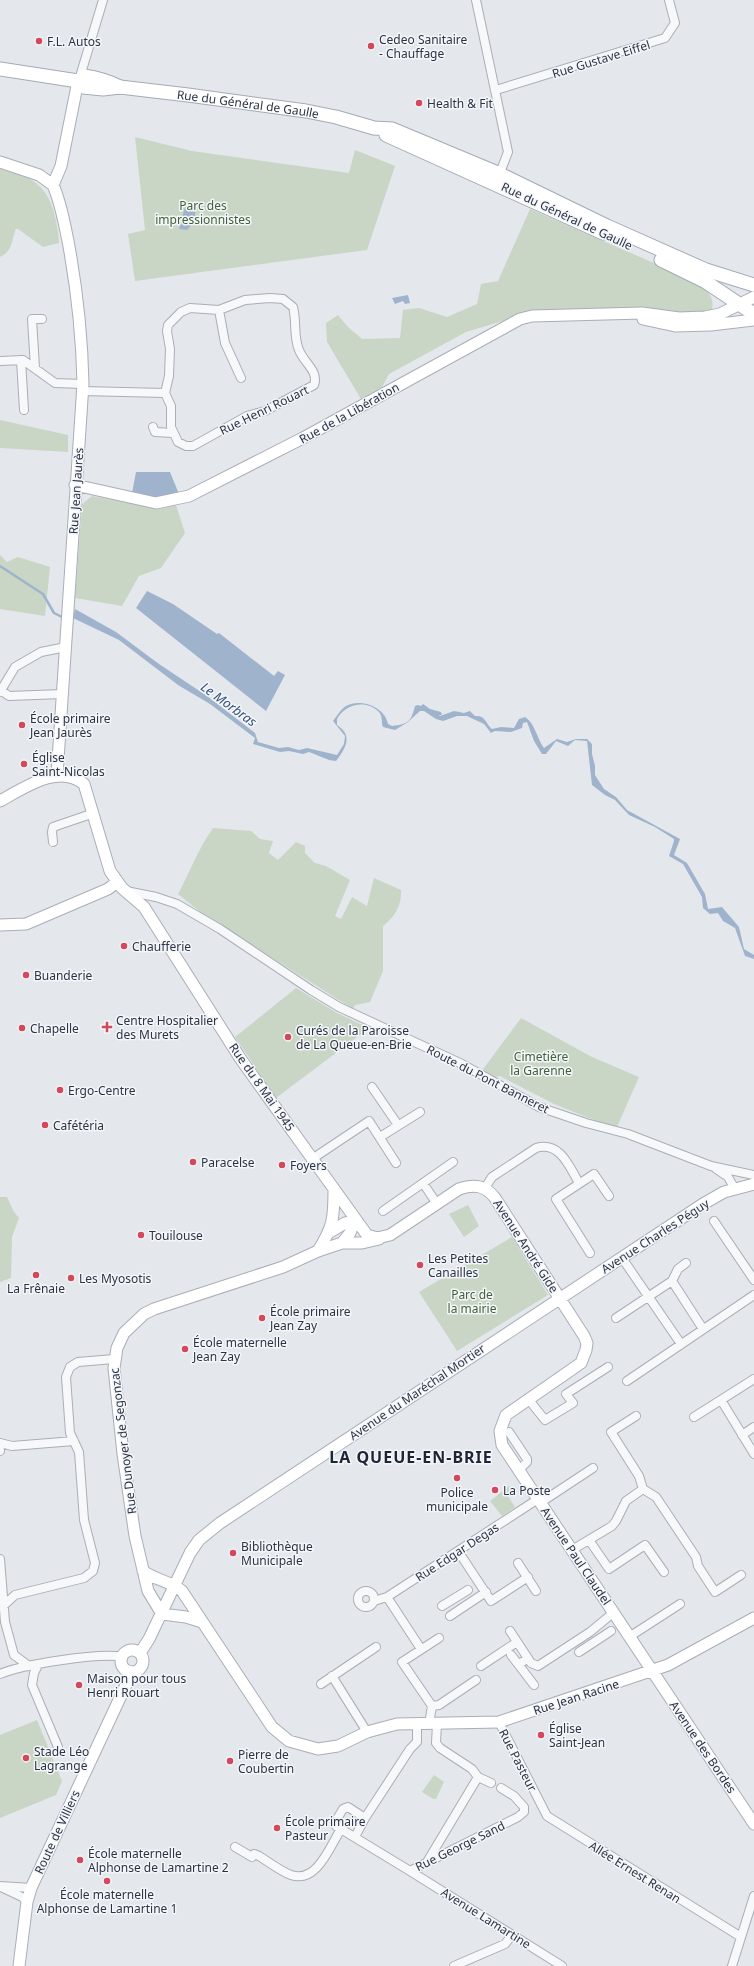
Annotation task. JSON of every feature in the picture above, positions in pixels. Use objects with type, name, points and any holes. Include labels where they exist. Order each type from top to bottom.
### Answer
[{"type":"main road","name":"Rue du Général de Gaulle","points":[[0,69],[78,81],[82,87],[103,89],[120,87],[306,111],[336,117],[374,128],[390,137],[498,179],[716,274],[754,285]]},
{"type":"main road","points":[[0,162],[39,175],[53,185],[61,166],[78,81]]},
{"type":"main road","name":"Rue du Général de Gaulle","points":[[498,179],[700,279],[754,314]]},
{"type":"main road","name":"Rue Jean Jaurès","points":[[53,185],[61,206],[79,304],[83,388],[75,485],[57,775]]},
{"type":"main road","name":"Rue de la Libération","points":[[75,485],[156,503],[181,499],[303,438],[520,319],[532,316],[623,313],[642,313],[679,318],[705,317],[720,314],[754,297]]},
{"type":"main road","name":"Rue de la Libération","points":[[623,313],[675,326],[711,325],[754,320]]},
{"type":"main road","points":[[0,801],[57,775],[79,780],[84,784],[94,813],[110,871],[118,887],[26,924],[0,925]]},
{"type":"main road","name":"Rue du 8 Mai 1945","points":[[118,887],[144,907],[240,1058],[355,1220],[367,1235],[373,1238],[384,1237]]},
{"type":"main road","name":"Avenue Charles Péguy","points":[[560,1298],[703,1204],[735,1189],[754,1184]]},
{"type":"main road","name":"Avenue André Gide","points":[[342,1243],[366,1243],[384,1237],[465,1187],[476,1185],[485,1188],[495,1198],[560,1298]]},
{"type":"main road","points":[[318,1251],[330,1232],[334,1209],[334,1190]]},
{"type":"main road","points":[[330,1232],[345,1223],[355,1220]]},
{"type":"main road","points":[[342,1243],[350,1233],[355,1220]]},
{"type":"main road","name":"Rue Dunoyer de Segonzac","points":[[162,1614],[148,1591],[128,1496],[114,1368],[114,1359],[124,1333],[144,1314],[154,1309],[283,1266],[318,1251],[342,1243]]},
{"type":"main road","name":"Avenue Paul Claudel","points":[[560,1298],[587,1343],[581,1363],[506,1415],[500,1431],[502,1445],[652,1670]]},
{"type":"main road","name":"Avenue du Maréchal Mortier","points":[[162,1614],[190,1553],[199,1540],[220,1523],[560,1298]]},
{"type":"main road","points":[[143,1571],[152,1577],[175,1585]]},
{"type":"main road","name":"Rue Jean Racine","points":[[175,1585],[182,1591],[263,1715],[279,1735],[289,1741],[306,1747],[325,1749],[338,1746],[367,1732],[397,1724],[499,1722],[652,1670],[668,1666],[754,1618]]},
{"type":"main road","points":[[140,1653],[162,1614],[186,1617],[202,1622]]},
{"type":"main road","points":[[130,1650],[140,1653],[143,1659],[141,1666],[136,1671],[129,1671],[123,1667],[122,1657],[125,1652],[130,1650]]},
{"type":"main road","name":"Avenue des Bordes","points":[[652,1670],[754,1824]]},
{"type":"main road","name":"Route de Villiers","points":[[19,1966],[27,1902],[31,1888],[126,1685],[129,1671]]},
{"type":"street","points":[[78,81],[102,0]]},
{"type":"street","points":[[476,0],[508,152],[498,179]]},
{"type":"street","name":"Rue Gustave Eiffel","points":[[496,90],[665,38],[675,23],[669,0]]},
{"type":"street","name":"Rue Henri Rouart","points":[[276,298],[288,302],[294,310],[294,334],[298,347],[304,360],[314,372],[314,383],[310,388],[291,396],[265,411],[247,416],[193,446],[186,446],[178,442],[173,433],[171,426],[171,406],[165,394],[169,376],[170,349],[167,331],[168,325],[181,312],[190,308],[219,310],[250,300],[276,298]]},
{"type":"street","points":[[219,310],[225,343],[241,378]]},
{"type":"street","points":[[35,368],[32,319],[42,319]]},
{"type":"street","points":[[21,360],[24,410]]},
{"type":"street","points":[[0,361],[24,360],[58,384],[83,388],[165,394]]},
{"type":"street","points":[[153,427],[155,432],[173,433]]},
{"type":"street","points":[[62,694],[9,696],[1,691],[15,667],[41,652],[66,647]]},
{"type":"street","points":[[53,842],[53,827],[94,813]]},
{"type":"street","name":"Route du Pont Banneret","points":[[118,887],[177,904],[220,929],[339,1007],[462,1064],[539,1107],[586,1123],[628,1134],[711,1166],[754,1175]]},
{"type":"street","points":[[144,907],[146,901],[156,897]]},
{"type":"street","points":[[372,1087],[398,1126]]},
{"type":"street","points":[[380,1137],[420,1112]]},
{"type":"street","points":[[312,1159],[369,1121],[396,1164]]},
{"type":"street","points":[[485,1188],[492,1177],[536,1148],[543,1146],[551,1147],[558,1151],[579,1183]]},
{"type":"street","points":[[383,1211],[453,1162]]},
{"type":"street","points":[[711,1166],[728,1177],[735,1189]]},
{"type":"street","points":[[590,1253],[556,1199],[594,1174],[609,1196]]},
{"type":"street","points":[[423,1183],[437,1204]]},
{"type":"street","points":[[714,1221],[754,1277]]},
{"type":"street","points":[[622,1258],[681,1344]]},
{"type":"street","points":[[616,1318],[672,1281],[678,1269],[686,1264]]},
{"type":"street","points":[[672,1281],[703,1329]]},
{"type":"street","points":[[627,1381],[679,1348],[681,1344],[754,1295]]},
{"type":"street","points":[[3,1606],[15,1595],[84,1578],[90,1574],[94,1568],[95,1559],[84,1520],[79,1452],[70,1433],[66,1377],[67,1371],[78,1362],[114,1359]]},
{"type":"street","points":[[529,1400],[545,1420],[572,1403],[566,1394],[608,1367]]},
{"type":"street","points":[[694,1417],[754,1379]]},
{"type":"street","points":[[721,1400],[754,1454]]},
{"type":"street","points":[[636,1416],[611,1432],[639,1476],[643,1489],[656,1497],[696,1557],[698,1566],[715,1592],[741,1575]]},
{"type":"street","points":[[742,1435],[754,1427]]},
{"type":"street","points":[[509,1432],[527,1459],[527,1462],[519,1470]]},
{"type":"street","points":[[0,1443],[12,1446],[74,1441]]},
{"type":"street","name":"Rue Edgar Degas","points":[[374,1601],[387,1597],[458,1551],[593,1468]]},
{"type":"street","points":[[572,1550],[612,1526],[626,1501],[643,1489]]},
{"type":"street","points":[[589,1540],[609,1569],[645,1545],[664,1572]]},
{"type":"street","points":[[458,1551],[491,1601],[528,1578]]},
{"type":"street","points":[[0,1559],[5,1622],[14,1655],[12,1669]]},
{"type":"street","points":[[518,1563],[536,1590]]},
{"type":"street","points":[[2,1587],[15,1595]]},
{"type":"street","points":[[442,1606],[468,1590]]},
{"type":"street","points":[[450,1616],[486,1592]]},
{"type":"street","points":[[459,1596],[466,1606]]},
{"type":"street","points":[[387,1597],[422,1649]]},
{"type":"street","points":[[629,1637],[680,1604]]},
{"type":"street","points":[[510,1631],[528,1659],[534,1666],[538,1666],[590,1632],[614,1613]]},
{"type":"street","points":[[579,1652],[611,1631]]},
{"type":"street","points":[[590,1632],[596,1641]]},
{"type":"street","points":[[439,1638],[402,1662],[432,1706],[436,1743],[440,1748],[472,1768],[478,1776],[491,1783]]},
{"type":"street","points":[[481,1666],[517,1642]]},
{"type":"street","points":[[321,1684],[376,1647]]},
{"type":"street","points":[[14,1655],[29,1666]]},
{"type":"street","points":[[511,1655],[534,1685]]},
{"type":"street","points":[[0,1674],[12,1669],[29,1666],[102,1656],[122,1657]]},
{"type":"street","points":[[518,1664],[528,1659]]},
{"type":"street","points":[[38,1665],[34,1672],[32,1685],[58,1746]]},
{"type":"street","points":[[332,1676],[367,1732]]},
{"type":"street","points":[[432,1706],[439,1705],[476,1680]]},
{"type":"street","name":"Rue Pasteur","points":[[499,1722],[538,1798]]},
{"type":"street","points":[[355,1837],[365,1818],[416,1742],[417,1724]]},
{"type":"street","points":[[427,1862],[478,1776]]},
{"type":"street","name":"Rue George Sand","points":[[341,1829],[410,1871],[518,1817],[524,1812],[524,1807],[521,1802],[501,1788]]},
{"type":"street","name":"Allée Ernest Renan","points":[[538,1798],[547,1816],[741,1938]]},
{"type":"street","points":[[235,1847],[252,1857],[254,1854],[259,1856],[292,1875],[308,1875],[315,1870],[341,1829],[336,1826],[335,1822],[343,1809],[348,1808],[365,1818]]},
{"type":"street","name":"Avenue Lamartine","points":[[410,1871],[562,1966]]},
{"type":"street","points":[[0,1886],[31,1888]]},
{"type":"street","points":[[0,1886],[22,1897],[27,1902]]},
{"type":"street","points":[[732,1966],[754,1896]]},
{"type":"street","points":[[454,1966],[505,1944],[512,1935]]},
{"type":"green space","name":"Parc des impressionnistes","points":[[135,137],[192,151],[349,173],[355,150],[395,166],[367,250],[135,281],[128,234],[145,230]]},
{"type":"green space","points":[[0,167],[30,179],[44,191],[53,209],[59,243],[43,247],[16,229],[9,249],[0,257]]},
{"type":"green space","points":[[530,209],[695,281],[709,293],[713,305],[712,310],[702,314],[533,312],[466,332],[389,374],[382,387],[361,399],[327,342],[326,323],[338,315],[348,327],[362,339],[400,338],[403,310],[419,308],[447,317],[477,304],[481,284],[498,281]]},
{"type":"green space","points":[[0,420],[68,435],[68,452],[0,448]]},
{"type":"green space","points":[[92,496],[159,509],[176,505],[185,533],[161,568],[139,576],[122,606],[75,598],[82,504]]},
{"type":"green space","points":[[0,555],[7,562],[18,557],[50,567],[45,616],[0,609]]},
{"type":"green space","points":[[213,828],[251,831],[260,839],[273,841],[269,853],[278,860],[296,842],[305,846],[305,853],[315,863],[326,866],[350,880],[335,916],[341,919],[352,897],[367,906],[374,878],[401,890],[397,910],[391,919],[383,926],[383,971],[370,1002],[355,1005],[353,1009],[203,914],[178,894],[198,852]]},
{"type":"green space","points":[[296,988],[337,1013],[369,1028],[276,1098],[235,1037]]},
{"type":"green space","name":"Cimetière la Garenne","points":[[521,1018],[592,1057],[639,1077],[617,1127],[606,1125],[554,1104],[500,1076],[492,1078],[481,1072]]},
{"type":"green space","points":[[0,1197],[7,1197],[14,1212],[19,1218],[12,1237],[11,1278],[0,1282]]},
{"type":"green space","points":[[468,1205],[479,1226],[464,1237],[449,1214]]},
{"type":"green space","name":"Parc de la mairie","points":[[512,1237],[548,1295],[457,1351],[419,1292]]},
{"type":"green space","points":[[509,1486],[513,1493],[508,1496],[515,1507],[502,1516],[490,1501]]},
{"type":"green space","name":"Stade Léo Lagrange","points":[[37,1720],[62,1781],[56,1795],[0,1818],[0,1735]]},
{"type":"green space","points":[[434,1775],[444,1782],[436,1799],[433,1799],[422,1792]]},
{"type":"water","points":[[194,204],[195,218],[192,224],[187,230],[179,229],[185,207],[187,205]]},
{"type":"water","points":[[408,295],[410,303],[405,304],[403,301],[395,304],[392,298]]},
{"type":"water","points":[[136,472],[170,472],[179,494],[157,499],[132,493]]},
{"type":"water","points":[[147,591],[173,604],[217,634],[219,633],[274,676],[278,671],[285,675],[266,711],[136,608]]},
{"type":"water","points":[[75,609],[116,632],[159,664],[207,696],[255,733],[258,742],[279,748],[288,747],[299,750],[307,748],[337,755],[344,744],[345,736],[333,721],[346,706],[358,703],[372,706],[377,709],[386,718],[388,724],[392,726],[406,723],[412,715],[415,706],[421,706],[423,704],[430,709],[441,712],[442,715],[439,715],[440,716],[454,711],[464,713],[470,711],[475,716],[483,718],[492,729],[501,727],[514,728],[519,719],[525,717],[534,727],[544,748],[557,739],[567,742],[576,739],[587,739],[592,744],[595,775],[604,789],[616,797],[627,810],[680,839],[674,855],[687,863],[705,894],[708,909],[722,907],[739,927],[744,949],[754,955],[754,959],[745,956],[735,928],[723,921],[718,913],[710,914],[703,908],[702,897],[683,864],[669,856],[674,839],[655,827],[629,815],[615,800],[605,795],[592,785],[587,741],[575,740],[568,746],[556,741],[546,754],[542,754],[534,741],[527,722],[523,723],[522,728],[511,732],[495,731],[491,733],[484,724],[467,716],[457,716],[443,721],[436,719],[424,711],[420,711],[408,722],[395,730],[383,727],[381,716],[374,708],[356,705],[345,710],[337,719],[337,725],[342,729],[347,738],[345,747],[336,761],[329,760],[309,752],[303,754],[289,751],[280,752],[253,744],[255,738],[210,704],[178,685],[119,640],[73,618]]},
{"type":"waterway","name":"Le Morbras","points":[[0,566],[43,594],[54,613],[62,617]]},
{"type":"place","name":"F.L. Autos","points":[[39,41]]},
{"type":"place","name":"Cedeo Sanitaire - Chauffage","points":[[371,46]]},
{"type":"place","name":"Health & Fit","points":[[419,103]]},
{"type":"place","name":"École primaire Jean Jaurès","points":[[22,725]]},
{"type":"place","name":"Église Saint-Nicolas","points":[[24,764]]},
{"type":"place","name":"Chaufferie","points":[[124,946]]},
{"type":"place","name":"Buanderie","points":[[26,975]]},
{"type":"place","name":"Centre Hospitalier des Murets","points":[[107,1027]]},
{"type":"place","name":"Chapelle","points":[[22,1028]]},
{"type":"place","name":"Curés de la Paroisse de La Queue-en-Brie","points":[[288,1037]]},
{"type":"place","name":"Ergo-Centre","points":[[60,1090]]},
{"type":"place","name":"Cafétéria","points":[[45,1125]]},
{"type":"place","name":"Paracelse","points":[[193,1162]]},
{"type":"place","name":"Foyers","points":[[282,1165]]},
{"type":"place","name":"Touilouse","points":[[141,1235]]},
{"type":"place","name":"Les Petites Canailles","points":[[420,1265]]},
{"type":"place","name":"La Frênaie","points":[[36,1275]]},
{"type":"place","name":"Les Myosotis","points":[[71,1278]]},
{"type":"place","name":"École primaire Jean Zay","points":[[262,1318]]},
{"type":"place","name":"École maternelle Jean Zay","points":[[185,1349]]},
{"type":"place","name":"Police municipale","points":[[457,1478]]},
{"type":"place","name":"La Poste","points":[[495,1490]]},
{"type":"place","name":"Bibliothèque Municipale","points":[[233,1553]]},
{"type":"place","name":"Maison pour tous Henri Rouart","points":[[79,1685]]},
{"type":"place","name":"Église Saint-Jean","points":[[541,1735]]},
{"type":"place","name":"Stade Léo Lagrange","points":[[26,1758]]},
{"type":"place","name":"Pierre de Coubertin","points":[[230,1761]]},
{"type":"place","name":"École primaire Pasteur","points":[[277,1828]]},
{"type":"place","name":"École maternelle Alphonse de Lamartine 2","points":[[80,1860]]},
{"type":"place","name":"École maternelle Alphonse de Lamartine 1","points":[[107,1881]]},
{"type":"district","name":"LA QUEUE-EN-BRIE","points":[[411,1457]]}]
